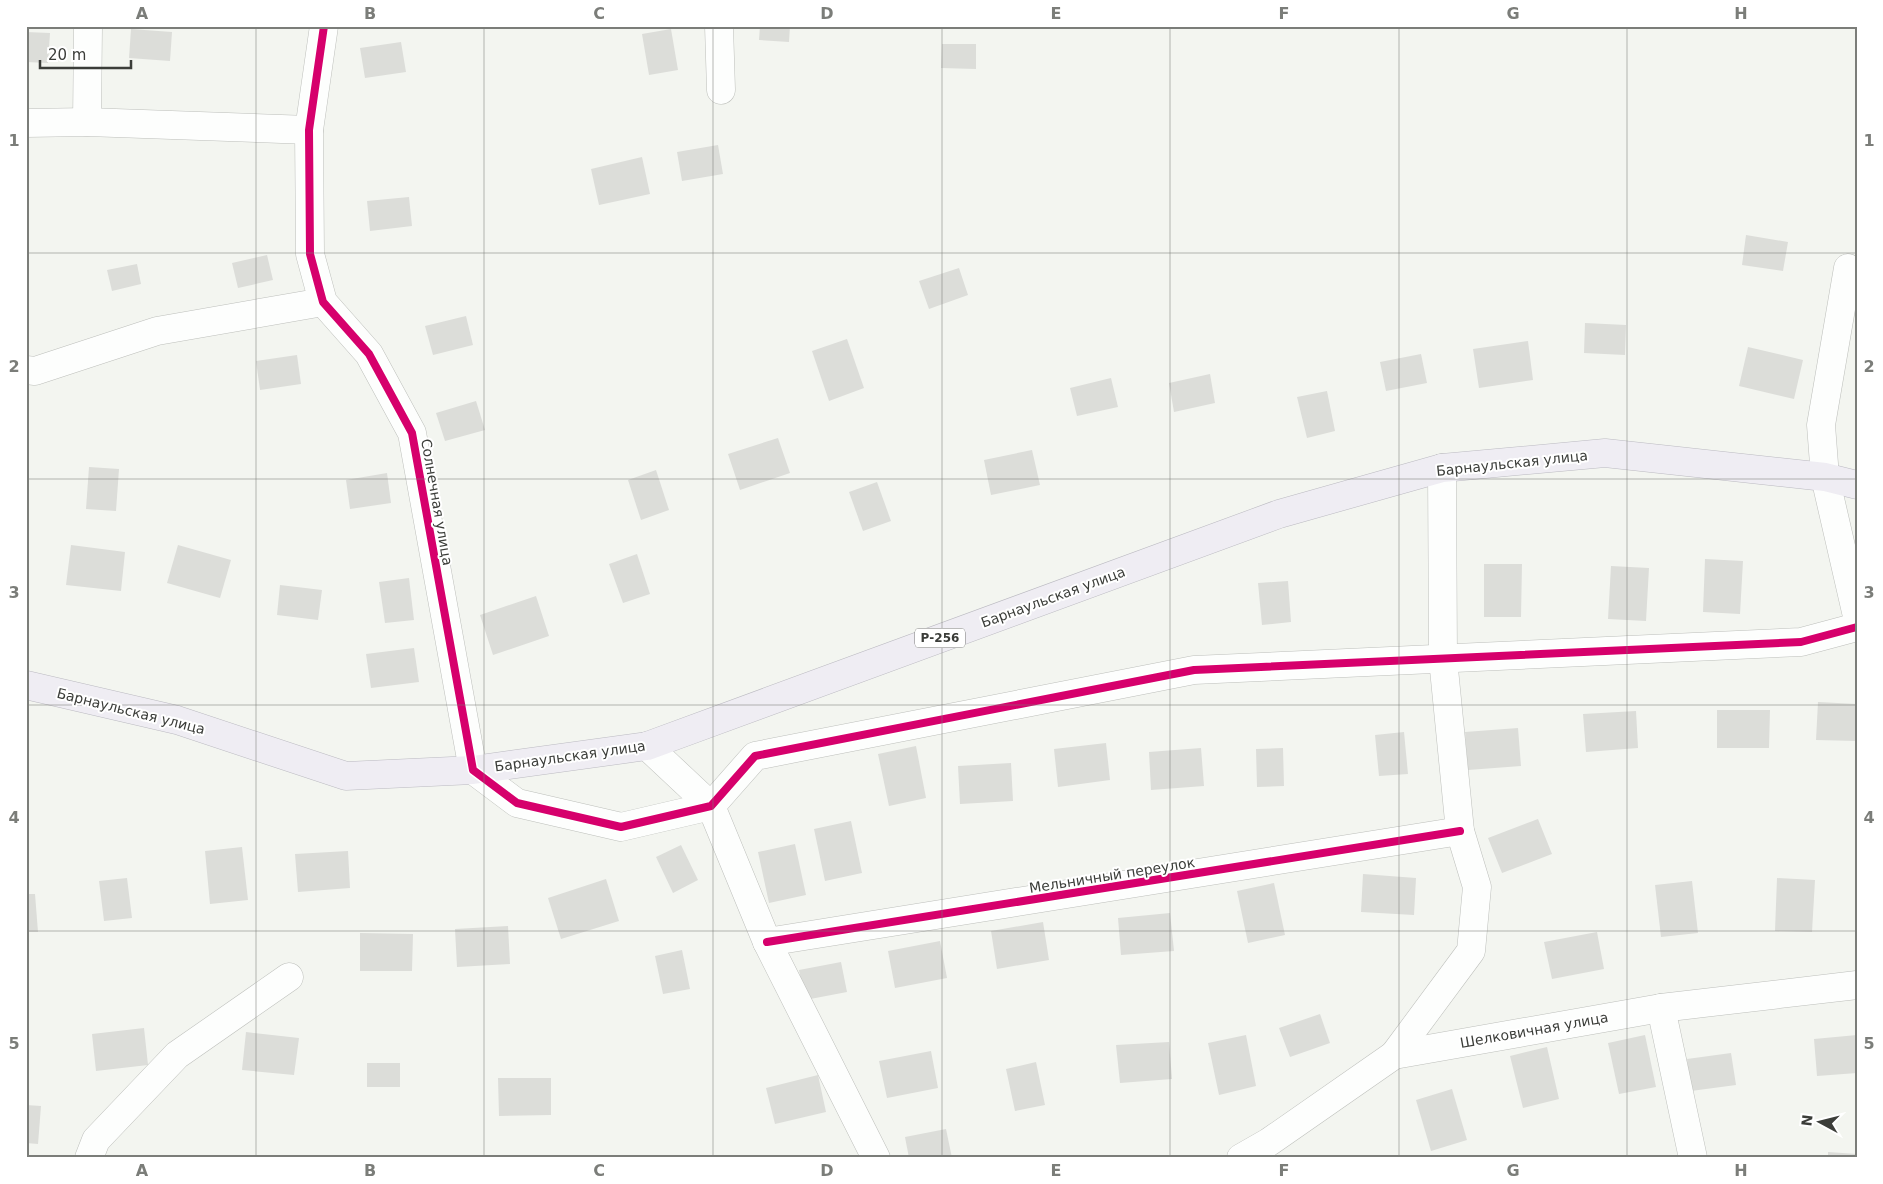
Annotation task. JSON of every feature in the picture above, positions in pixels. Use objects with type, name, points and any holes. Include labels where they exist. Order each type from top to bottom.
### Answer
[{"type":"main road","name":"Барнаульская улица","points":[[26,685],[177,720],[346,776],[474,770],[647,746],[1279,514],[1442,468],[1605,453],[1825,478],[1857,485]]},
{"type":"street","points":[[87,122],[88,26]]},
{"type":"street","name":"Солнечная улица","points":[[324,26],[309,130],[310,254],[323,302],[369,354],[412,433],[474,770]]},
{"type":"street","points":[[720,26],[721,90]]},
{"type":"street","points":[[26,123],[87,122],[309,130]]},
{"type":"street","points":[[1848,268],[1821,425],[1825,478],[1857,616]]},
{"type":"street","points":[[26,370],[36,371],[157,331],[323,302]]},
{"type":"street","points":[[1394,1055],[1471,950],[1477,887],[1460,831],[1443,660],[1442,468]]},
{"type":"street","points":[[474,770],[517,803],[621,827],[711,806],[755,756],[1194,670],[1801,642],[1857,627]]},
{"type":"street","points":[[647,746],[711,806],[767,942],[876,1158]]},
{"type":"street","name":"Мельничный переулок","points":[[767,942],[1460,831]]},
{"type":"street","points":[[89,1158],[96,1140],[178,1055],[289,976]]},
{"type":"street","name":"Шелковичная улица","points":[[1241,1158],[1272,1150],[1394,1055],[1661,1008],[1857,985]]},
{"type":"street","points":[[1661,1008],[1693,1158]]},
{"type":"building","points":[[760,26],[790,26],[789,42],[759,40]]},
{"type":"building","points":[[131,29],[172,32],[170,61],[129,58]]},
{"type":"building","points":[[671,29],[678,70],[649,75],[642,34]]},
{"type":"building","points":[[26,32],[50,33],[48,63],[26,62]]},
{"type":"building","points":[[401,42],[406,72],[365,78],[360,48]]},
{"type":"building","points":[[942,44],[976,44],[976,69],[941,68]]},
{"type":"building","points":[[718,145],[723,174],[682,181],[677,152]]},
{"type":"building","points":[[642,157],[650,194],[599,205],[591,169]]},
{"type":"building","points":[[409,197],[412,226],[370,231],[367,201]]},
{"type":"building","points":[[1746,235],[1788,242],[1783,271],[1742,265]]},
{"type":"building","points":[[267,255],[273,280],[238,288],[232,263]]},
{"type":"building","points":[[137,264],[141,284],[112,291],[107,270]]},
{"type":"building","points":[[959,268],[968,295],[929,309],[919,281]]},
{"type":"building","points":[[466,316],[473,345],[433,355],[425,326]]},
{"type":"building","points":[[1585,323],[1626,325],[1625,355],[1584,353]]},
{"type":"building","points":[[847,339],[864,388],[829,401],[812,351]]},
{"type":"building","points":[[1528,341],[1533,380],[1479,388],[1473,349]]},
{"type":"building","points":[[1748,347],[1803,360],[1794,399],[1739,386]]},
{"type":"building","points":[[1421,354],[1427,383],[1386,391],[1380,362]]},
{"type":"building","points":[[297,355],[301,384],[260,390],[256,361]]},
{"type":"building","points":[[1210,374],[1215,403],[1174,412],[1169,383]]},
{"type":"building","points":[[1111,378],[1118,407],[1077,416],[1070,388]]},
{"type":"building","points":[[1327,391],[1335,431],[1307,438],[1297,397]]},
{"type":"building","points":[[476,401],[485,430],[445,441],[436,413]]},
{"type":"building","points":[[778,438],[790,473],[740,490],[728,454]]},
{"type":"building","points":[[1032,450],[1040,485],[991,495],[984,460]]},
{"type":"building","points":[[89,467],[119,469],[116,511],[86,509]]},
{"type":"building","points":[[656,470],[669,510],[641,520],[628,480]]},
{"type":"building","points":[[387,473],[391,503],[350,509],[346,480]]},
{"type":"building","points":[[877,482],[891,521],[863,531],[849,492]]},
{"type":"building","points":[[71,545],[125,552],[121,591],[66,585]]},
{"type":"building","points":[[178,545],[231,560],[220,598],[167,583]]},
{"type":"building","points":[[637,554],[650,594],[623,603],[609,564]]},
{"type":"building","points":[[1705,559],[1743,561],[1740,614],[1703,612]]},
{"type":"building","points":[[1484,564],[1522,564],[1521,617],[1484,617]]},
{"type":"building","points":[[1611,566],[1649,568],[1646,621],[1608,619]]},
{"type":"building","points":[[409,578],[414,620],[385,623],[379,582]]},
{"type":"building","points":[[1288,581],[1291,622],[1262,625],[1258,583]]},
{"type":"building","points":[[280,585],[322,590],[318,620],[277,615]]},
{"type":"building","points":[[536,596],[549,636],[493,655],[480,615]]},
{"type":"building","points":[[414,648],[419,682],[371,688],[366,654]]},
{"type":"building","points":[[1818,702],[1857,704],[1857,741],[1816,740]]},
{"type":"building","points":[[1717,710],[1770,710],[1769,748],[1717,748]]},
{"type":"building","points":[[1636,711],[1638,748],[1586,752],[1583,714]]},
{"type":"building","points":[[1518,728],[1521,766],[1468,770],[1465,732]]},
{"type":"building","points":[[1404,732],[1408,774],[1379,776],[1375,735]]},
{"type":"building","points":[[1106,743],[1110,780],[1058,787],[1054,749]]},
{"type":"building","points":[[916,746],[926,798],[889,806],[878,754]]},
{"type":"building","points":[[1201,748],[1204,786],[1151,790],[1149,752]]},
{"type":"building","points":[[1283,748],[1284,786],[1257,787],[1256,749]]},
{"type":"building","points":[[1011,763],[1013,801],[960,804],[958,766]]},
{"type":"building","points":[[1538,819],[1552,854],[1502,873],[1488,838]]},
{"type":"building","points":[[851,821],[862,873],[825,881],[814,829]]},
{"type":"building","points":[[795,844],[806,895],[769,903],[758,852]]},
{"type":"building","points":[[681,845],[698,880],[673,893],[656,857]]},
{"type":"building","points":[[242,847],[248,900],[210,904],[205,851]]},
{"type":"building","points":[[348,851],[350,888],[298,892],[295,854]]},
{"type":"building","points":[[1363,874],[1416,878],[1414,915],[1361,912]]},
{"type":"building","points":[[127,878],[132,918],[104,921],[99,881]]},
{"type":"building","points":[[1777,878],[1815,880],[1812,932],[1775,931]]},
{"type":"building","points":[[606,879],[619,921],[561,939],[548,898]]},
{"type":"building","points":[[1692,881],[1698,933],[1661,937],[1655,885]]},
{"type":"building","points":[[1274,883],[1285,935],[1248,943],[1237,891]]},
{"type":"building","points":[[26,894],[35,894],[38,932],[26,932]]},
{"type":"building","points":[[1170,913],[1174,951],[1121,955],[1118,918]]},
{"type":"building","points":[[1043,922],[1049,960],[997,969],[991,931]]},
{"type":"building","points":[[508,926],[510,964],[457,967],[455,929]]},
{"type":"building","points":[[1597,932],[1604,969],[1552,979],[1544,942]]},
{"type":"building","points":[[360,933],[413,934],[412,971],[360,971]]},
{"type":"building","points":[[940,941],[947,978],[895,988],[888,951]]},
{"type":"building","points":[[682,950],[690,989],[663,994],[655,956]]},
{"type":"building","points":[[841,962],[847,992],[805,1000],[799,970]]},
{"type":"building","points":[[1320,1014],[1330,1043],[1290,1057],[1279,1028]]},
{"type":"building","points":[[144,1028],[148,1065],[96,1071],[92,1034]]},
{"type":"building","points":[[246,1032],[299,1038],[294,1075],[242,1070]]},
{"type":"building","points":[[1246,1035],[1256,1086],[1219,1095],[1208,1043]]},
{"type":"building","points":[[1645,1035],[1656,1087],[1619,1094],[1608,1043]]},
{"type":"building","points":[[1857,1035],[1857,1073],[1817,1076],[1814,1039]]},
{"type":"building","points":[[1169,1042],[1172,1079],[1120,1083],[1116,1045]]},
{"type":"building","points":[[1547,1047],[1559,1099],[1523,1108],[1510,1056]]},
{"type":"building","points":[[931,1051],[938,1088],[887,1098],[879,1061]]},
{"type":"building","points":[[1731,1053],[1736,1085],[1691,1091],[1687,1059]]},
{"type":"building","points":[[1036,1062],[1045,1105],[1015,1111],[1006,1069]]},
{"type":"building","points":[[367,1063],[400,1063],[400,1087],[367,1087]]},
{"type":"building","points":[[818,1075],[826,1112],[775,1124],[766,1088]]},
{"type":"building","points":[[498,1078],[551,1078],[551,1115],[499,1116]]},
{"type":"building","points":[[1452,1089],[1467,1140],[1431,1151],[1416,1100]]},
{"type":"building","points":[[26,1105],[41,1106],[38,1144],[26,1143]]},
{"type":"building","points":[[946,1129],[952,1158],[909,1158],[905,1137]]},
{"type":"building","points":[[1828,1152],[1857,1154],[1857,1158],[1828,1158]]},
{"type":"cycle path","points":[[324,26],[309,130],[310,254],[323,302],[369,354],[412,433],[473,770],[517,803],[621,827],[711,806],[755,756],[1194,670],[1801,642],[1857,627]]},
{"type":"cycle path","points":[[767,942],[1460,831]]}]
